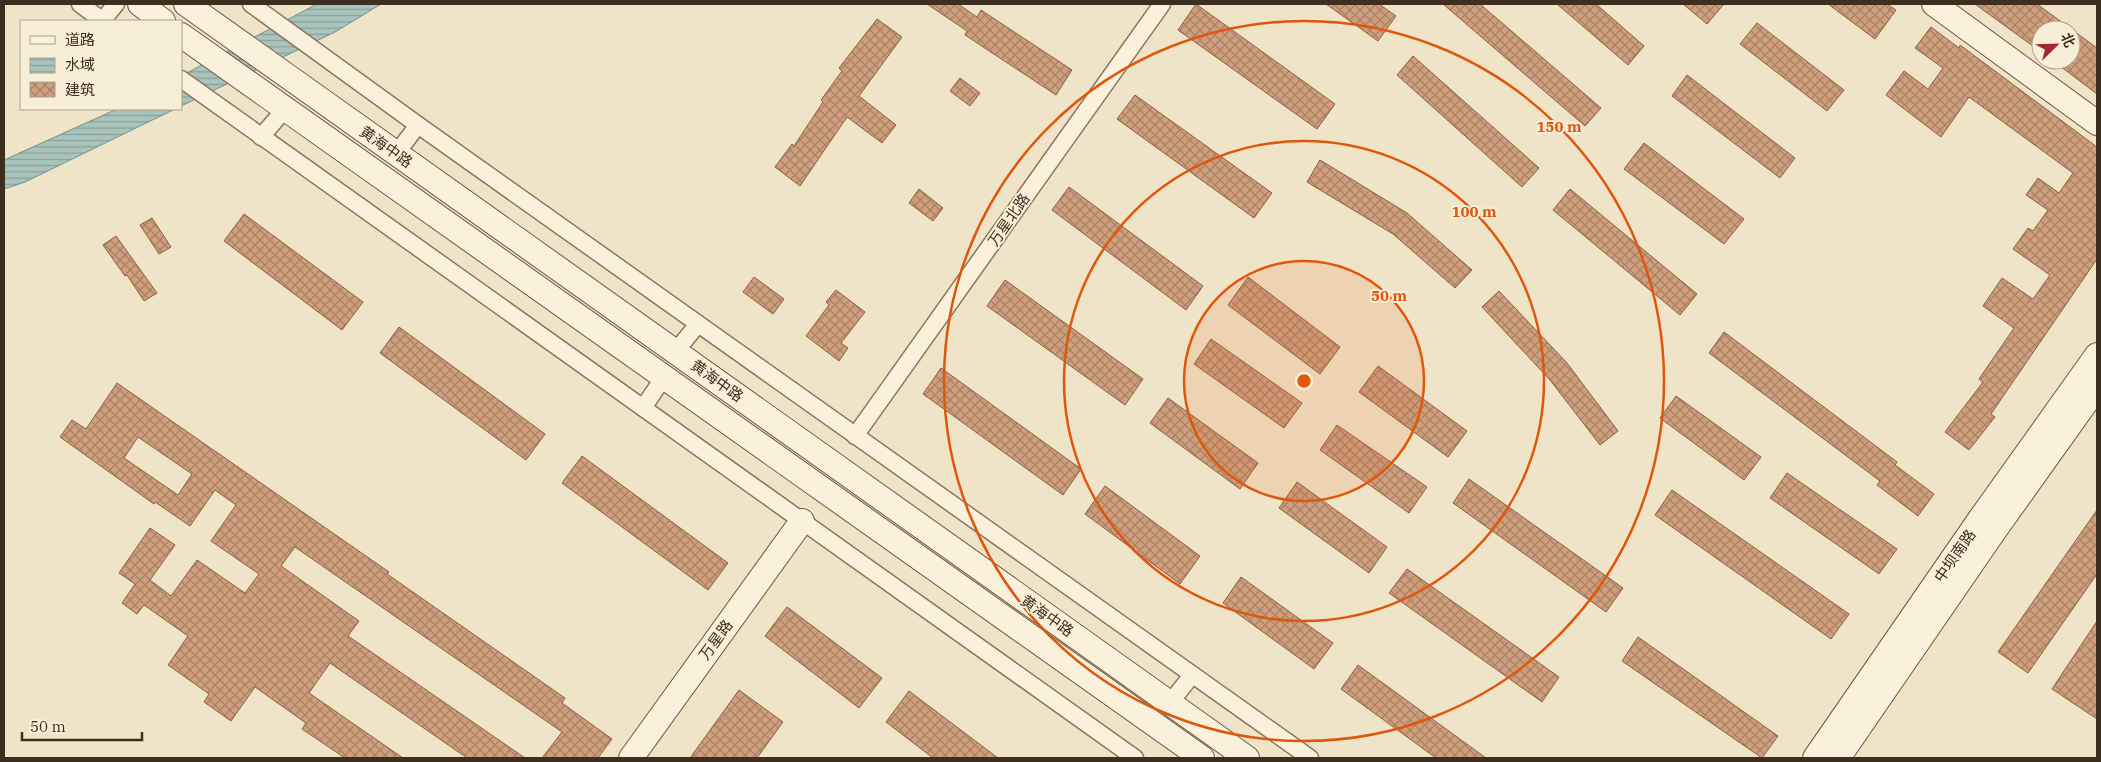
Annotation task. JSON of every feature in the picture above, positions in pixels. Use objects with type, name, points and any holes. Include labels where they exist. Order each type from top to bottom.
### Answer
[{"type":"street","points":[[80,4],[101,20]]},
{"type":"street","points":[[103,20],[116,4]]},
{"type":"street","points":[[140,4],[163,20]]},
{"type":"street","name":"黄海中路","points":[[186,4],[1247,758]]},
{"type":"street","points":[[251,4],[418,125],[1310,758]]},
{"type":"street","name":"万星北路","points":[[855,436],[1162,4]]},
{"type":"street","points":[[1934,4],[2097,123]]},
{"type":"street","name":"黄海中路","points":[[182,36],[1202,758]]},
{"type":"street","points":[[182,79],[261,137],[1135,758]]},
{"type":"street","points":[[261,137],[276,102]]},
{"type":"street","points":[[396,154],[418,125]]},
{"type":"street","points":[[676,351],[698,324]]},
{"type":"street","name":"中坝南路","points":[[1815,758],[1986,511],[2097,355]]},
{"type":"street","points":[[642,408],[664,377]]},
{"type":"street","name":"中坝南路","points":[[1838,758],[1995,530],[2097,387]]},
{"type":"street","name":"万星路","points":[[631,758],[802,521]]},
{"type":"street","points":[[1170,703],[1192,675]]},
{"type":"water","points":[[317,4],[381,4],[335,32],[182,106],[182,75]]},
{"type":"water","points":[[115,110],[173,110],[25,182],[4,189],[4,160]]},
{"type":"building","points":[[927,4],[958,4],[977,17],[981,10],[1072,70],[1056,95],[965,35],[967,31]]},
{"type":"building","points":[[1196,4],[1335,104],[1317,129],[1178,30]]},
{"type":"building","points":[[1326,4],[1379,4],[1396,16],[1378,41]]},
{"type":"building","points":[[1443,4],[1480,4],[1601,108],[1585,126]]},
{"type":"building","points":[[1557,4],[1596,4],[1644,46],[1628,65]]},
{"type":"building","points":[[1683,4],[1724,4],[1707,24]]},
{"type":"building","points":[[1828,4],[1887,4],[1896,10],[1875,39]]},
{"type":"building","points":[[1975,4],[2037,4],[2059,20],[2031,20],[2031,45]]},
{"type":"building","points":[[877,19],[902,37],[859,96],[896,125],[882,143],[847,117],[800,186],[775,167],[792,144],[794,146],[823,102],[821,100],[842,71],[839,68]]},
{"type":"building","points":[[1757,23],[1844,90],[1827,111],[1740,44]]},
{"type":"building","points":[[1931,27],[1959,48],[1960,45],[2097,147],[2097,259],[1991,414],[1995,417],[1969,450],[1945,432],[1983,382],[1979,379],[2014,328],[1983,306],[2002,278],[2033,299],[2050,275],[2013,249],[2028,228],[2033,231],[2048,210],[2026,195],[2038,178],[2059,193],[2073,173],[1969,97],[1941,137],[1886,95],[1904,71],[1928,89],[1943,68],[1915,48]]},
{"type":"building","points":[[2081,36],[2097,48],[2097,94],[2065,70],[2081,70]]},
{"type":"building","points":[[1413,56],[1539,168],[1522,187],[1397,75]]},
{"type":"building","points":[[1687,75],[1795,158],[1780,178],[1672,96]]},
{"type":"building","points":[[960,78],[980,93],[970,106],[950,91]]},
{"type":"building","points":[[1135,95],[1272,193],[1254,218],[1117,119]]},
{"type":"building","points":[[1644,143],[1744,219],[1724,244],[1624,169]]},
{"type":"building","points":[[1320,160],[1407,213],[1472,270],[1455,288],[1393,234],[1307,182]]},
{"type":"building","points":[[1069,187],[1203,286],[1186,310],[1052,210]]},
{"type":"building","points":[[919,189],[943,208],[933,221],[909,203]]},
{"type":"building","points":[[1570,189],[1697,294],[1680,315],[1553,210]]},
{"type":"building","points":[[244,214],[363,302],[342,330],[224,241]]},
{"type":"building","points":[[152,218],[171,247],[159,254],[140,225]]},
{"type":"building","points":[[116,236],[157,293],[144,301],[127,275],[125,276],[103,245]]},
{"type":"building","points":[[754,277],[784,299],[773,314],[743,292]]},
{"type":"building","points":[[1248,277],[1340,347],[1320,374],[1228,305]]},
{"type":"building","points":[[1005,280],[1143,379],[1125,405],[987,306]]},
{"type":"building","points":[[836,290],[865,312],[841,343],[848,348],[839,361],[806,336],[829,305],[826,302]]},
{"type":"building","points":[[1499,291],[1567,363],[1618,431],[1600,445],[1550,380],[1482,307]]},
{"type":"building","points":[[399,327],[545,434],[526,460],[380,353]]},
{"type":"building","points":[[1724,332],[1897,462],[1895,465],[1934,494],[1918,516],[1877,485],[1880,481],[1709,353]]},
{"type":"building","points":[[1211,339],[1302,403],[1284,428],[1194,364]]},
{"type":"building","points":[[1378,366],[1467,431],[1448,457],[1359,392]]},
{"type":"building","points":[[941,368],[1081,469],[1063,495],[923,394]]},
{"type":"building","points":[[117,383],[389,572],[387,574],[565,698],[562,703],[612,739],[598,758],[542,758],[562,732],[295,547],[281,566],[359,621],[348,636],[525,758],[467,758],[330,663],[309,693],[403,758],[345,758],[302,729],[306,723],[255,687],[231,721],[204,702],[209,694],[168,665],[188,636],[144,605],[137,614],[122,603],[135,584],[119,573],[150,528],[175,545],[150,580],[171,596],[197,560],[245,593],[259,574],[211,541],[236,505],[215,490],[190,526],[155,502],[154,504],[60,437],[72,420],[86,429]],"holes":[[[138,437],[192,474],[178,495],[124,458]]]},
{"type":"building","points":[[1676,396],[1761,457],[1744,480],[1660,418]]},
{"type":"building","points":[[1168,398],[1258,463],[1240,489],[1150,423]]},
{"type":"building","points":[[1337,425],[1427,487],[1409,513],[1320,450]]},
{"type":"building","points":[[582,456],[728,563],[708,590],[562,483]]},
{"type":"building","points":[[1787,473],[1897,549],[1879,574],[1770,498]]},
{"type":"building","points":[[1469,479],[1623,588],[1606,612],[1453,503]]},
{"type":"building","points":[[1297,482],[1387,547],[1369,573],[1279,508]]},
{"type":"building","points":[[1105,486],[1200,556],[1180,584],[1085,514]]},
{"type":"building","points":[[1672,490],[1849,614],[1831,639],[1655,515]]},
{"type":"building","points":[[2097,510],[2097,574],[2028,673],[1998,652]]},
{"type":"building","points":[[1407,569],[1559,677],[1542,702],[1389,593]]},
{"type":"building","points":[[1241,577],[1333,643],[1314,669],[1223,603]]},
{"type":"building","points":[[787,607],[882,678],[859,708],[765,636]]},
{"type":"building","points":[[2097,621],[2097,719],[2052,689]]},
{"type":"building","points":[[1638,637],[1778,736],[1762,758],[1622,661]]},
{"type":"building","points":[[1358,665],[1486,758],[1436,758],[1341,689]]},
{"type":"building","points":[[739,690],[783,722],[757,758],[690,758]]},
{"type":"building","points":[[909,691],[998,758],[933,758],[886,722]]}]
